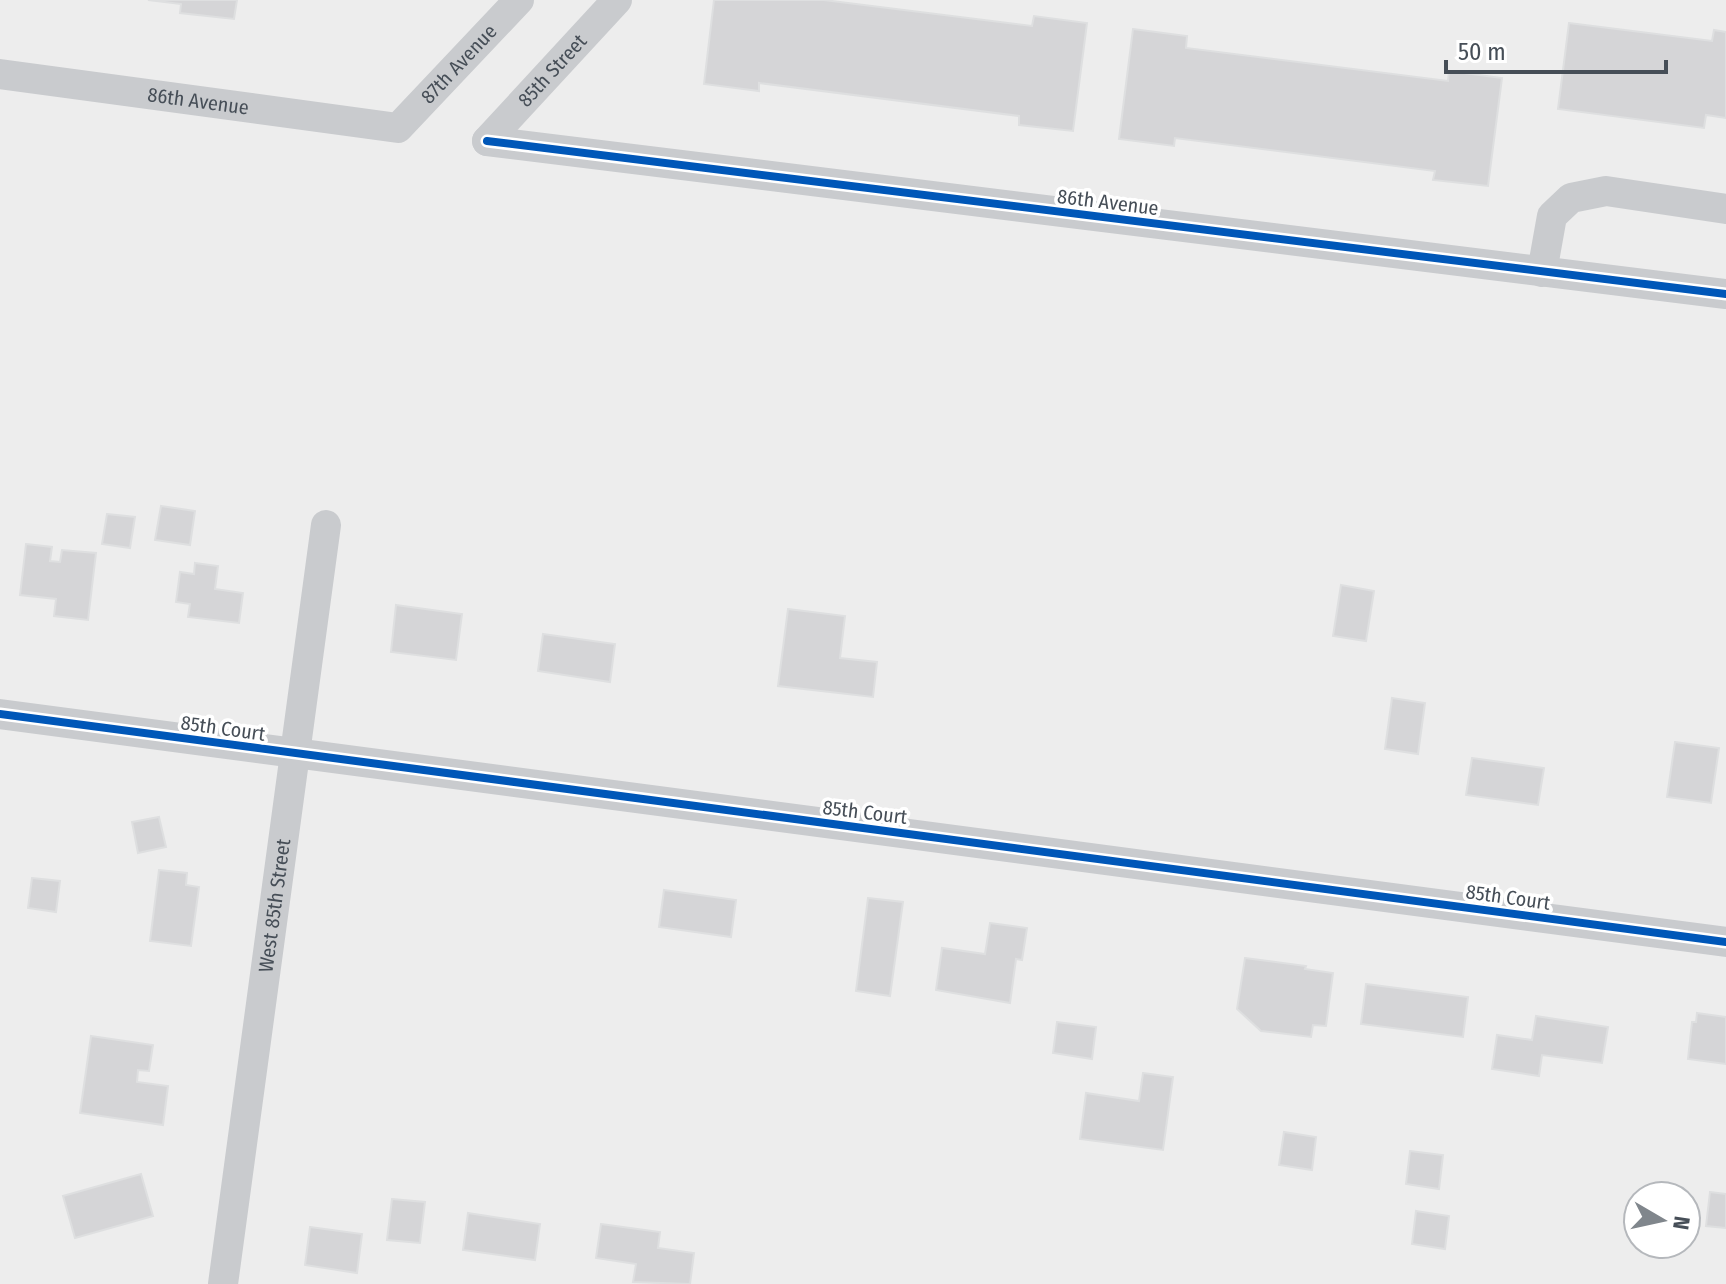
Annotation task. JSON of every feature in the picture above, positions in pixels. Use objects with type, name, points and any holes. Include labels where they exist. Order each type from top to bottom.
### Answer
[{"type":"street","name":"87th Avenue","points":[[398,128],[519,0]]},
{"type":"street","name":"85th Street","points":[[487,141],[617,0]]},
{"type":"street","name":"86th Avenue","points":[[0,74],[398,128]]},
{"type":"street","name":"86th Avenue","points":[[487,141],[1726,294]]},
{"type":"street","points":[[1542,272],[1552,216],[1571,198],[1606,191],[1726,209]]},
{"type":"street","name":"West 85th Street","points":[[223,1284],[326,525]]},
{"type":"street","name":"85th Court","points":[[0,714],[1726,942]]},
{"type":"building","points":[[148,0],[237,0],[234,19],[180,13],[181,4]]},
{"type":"building","points":[[714,0],[824,0],[1032,26],[1034,16],[1087,23],[1073,131],[1019,125],[1019,116],[759,83],[759,91],[704,84]]},
{"type":"building","points":[[1569,23],[1712,41],[1714,30],[1726,32],[1726,118],[1706,115],[1704,128],[1558,109]]},
{"type":"building","points":[[1133,29],[1187,36],[1186,48],[1448,81],[1449,71],[1502,78],[1488,186],[1433,180],[1435,171],[1175,138],[1174,146],[1119,139]]},
{"type":"building","points":[[161,506],[195,511],[190,545],[155,540]]},
{"type":"building","points":[[107,514],[135,517],[130,548],[102,544]]},
{"type":"building","points":[[26,544],[52,547],[50,561],[60,562],[62,550],[96,553],[88,620],[54,616],[56,599],[20,595]]},
{"type":"building","points":[[195,563],[218,566],[215,589],[243,593],[239,623],[188,617],[190,604],[176,602],[180,572],[194,574]]},
{"type":"building","points":[[1341,585],[1374,591],[1366,641],[1333,636]]},
{"type":"building","points":[[396,605],[462,614],[456,660],[391,652]]},
{"type":"building","points":[[788,609],[845,616],[840,658],[877,662],[873,697],[778,686]]},
{"type":"building","points":[[543,634],[615,644],[610,682],[538,671]]},
{"type":"building","points":[[1392,698],[1425,703],[1418,754],[1385,749]]},
{"type":"building","points":[[1675,742],[1719,748],[1711,803],[1667,797]]},
{"type":"building","points":[[1472,758],[1544,768],[1538,805],[1466,795]]},
{"type":"building","points":[[159,817],[166,847],[138,853],[132,822]]},
{"type":"building","points":[[159,870],[187,873],[186,885],[199,887],[191,946],[150,941]]},
{"type":"building","points":[[32,878],[60,881],[56,912],[28,908]]},
{"type":"building","points":[[664,890],[736,900],[731,937],[659,927]]},
{"type":"building","points":[[868,898],[903,902],[890,996],[856,991]]},
{"type":"building","points":[[990,923],[1027,928],[1022,960],[1016,959],[1010,1003],[936,990],[942,948],[985,954]]},
{"type":"building","points":[[1245,958],[1333,973],[1326,1026],[1313,1025],[1311,1037],[1261,1031],[1237,1009]]},
{"type":"building","points":[[1366,984],[1468,997],[1463,1037],[1361,1024]]},
{"type":"building","points":[[1697,1013],[1726,1017],[1726,1064],[1688,1059],[1692,1022],[1696,1022]]},
{"type":"building","points":[[1536,1016],[1608,1027],[1602,1063],[1542,1055],[1539,1076],[1492,1069],[1497,1035],[1532,1040]]},
{"type":"building","points":[[1057,1022],[1096,1027],[1092,1059],[1053,1053]]},
{"type":"building","points":[[91,1036],[153,1045],[149,1071],[138,1070],[137,1082],[168,1086],[163,1125],[80,1113]]},
{"type":"building","points":[[1143,1073],[1173,1077],[1163,1150],[1080,1139],[1086,1093],[1139,1101]]},
{"type":"building","points":[[1284,1132],[1316,1137],[1312,1170],[1279,1165]]},
{"type":"building","points":[[1410,1151],[1443,1155],[1439,1189],[1406,1184]]},
{"type":"building","points":[[141,1174],[153,1216],[75,1238],[63,1196]]},
{"type":"building","points":[[1710,1192],[1726,1194],[1726,1228],[1706,1226]]},
{"type":"building","points":[[392,1199],[425,1202],[420,1243],[387,1240]]},
{"type":"building","points":[[1416,1211],[1449,1216],[1445,1249],[1412,1244]]},
{"type":"building","points":[[468,1213],[540,1224],[535,1260],[463,1250]]},
{"type":"building","points":[[601,1224],[660,1232],[658,1248],[694,1253],[690,1284],[633,1282],[636,1264],[596,1258]]},
{"type":"building","points":[[310,1227],[362,1234],[357,1273],[305,1265]]},
{"type":"cycle path","points":[[487,141],[1726,294]]},
{"type":"cycle path","points":[[0,714],[1726,942]]}]
